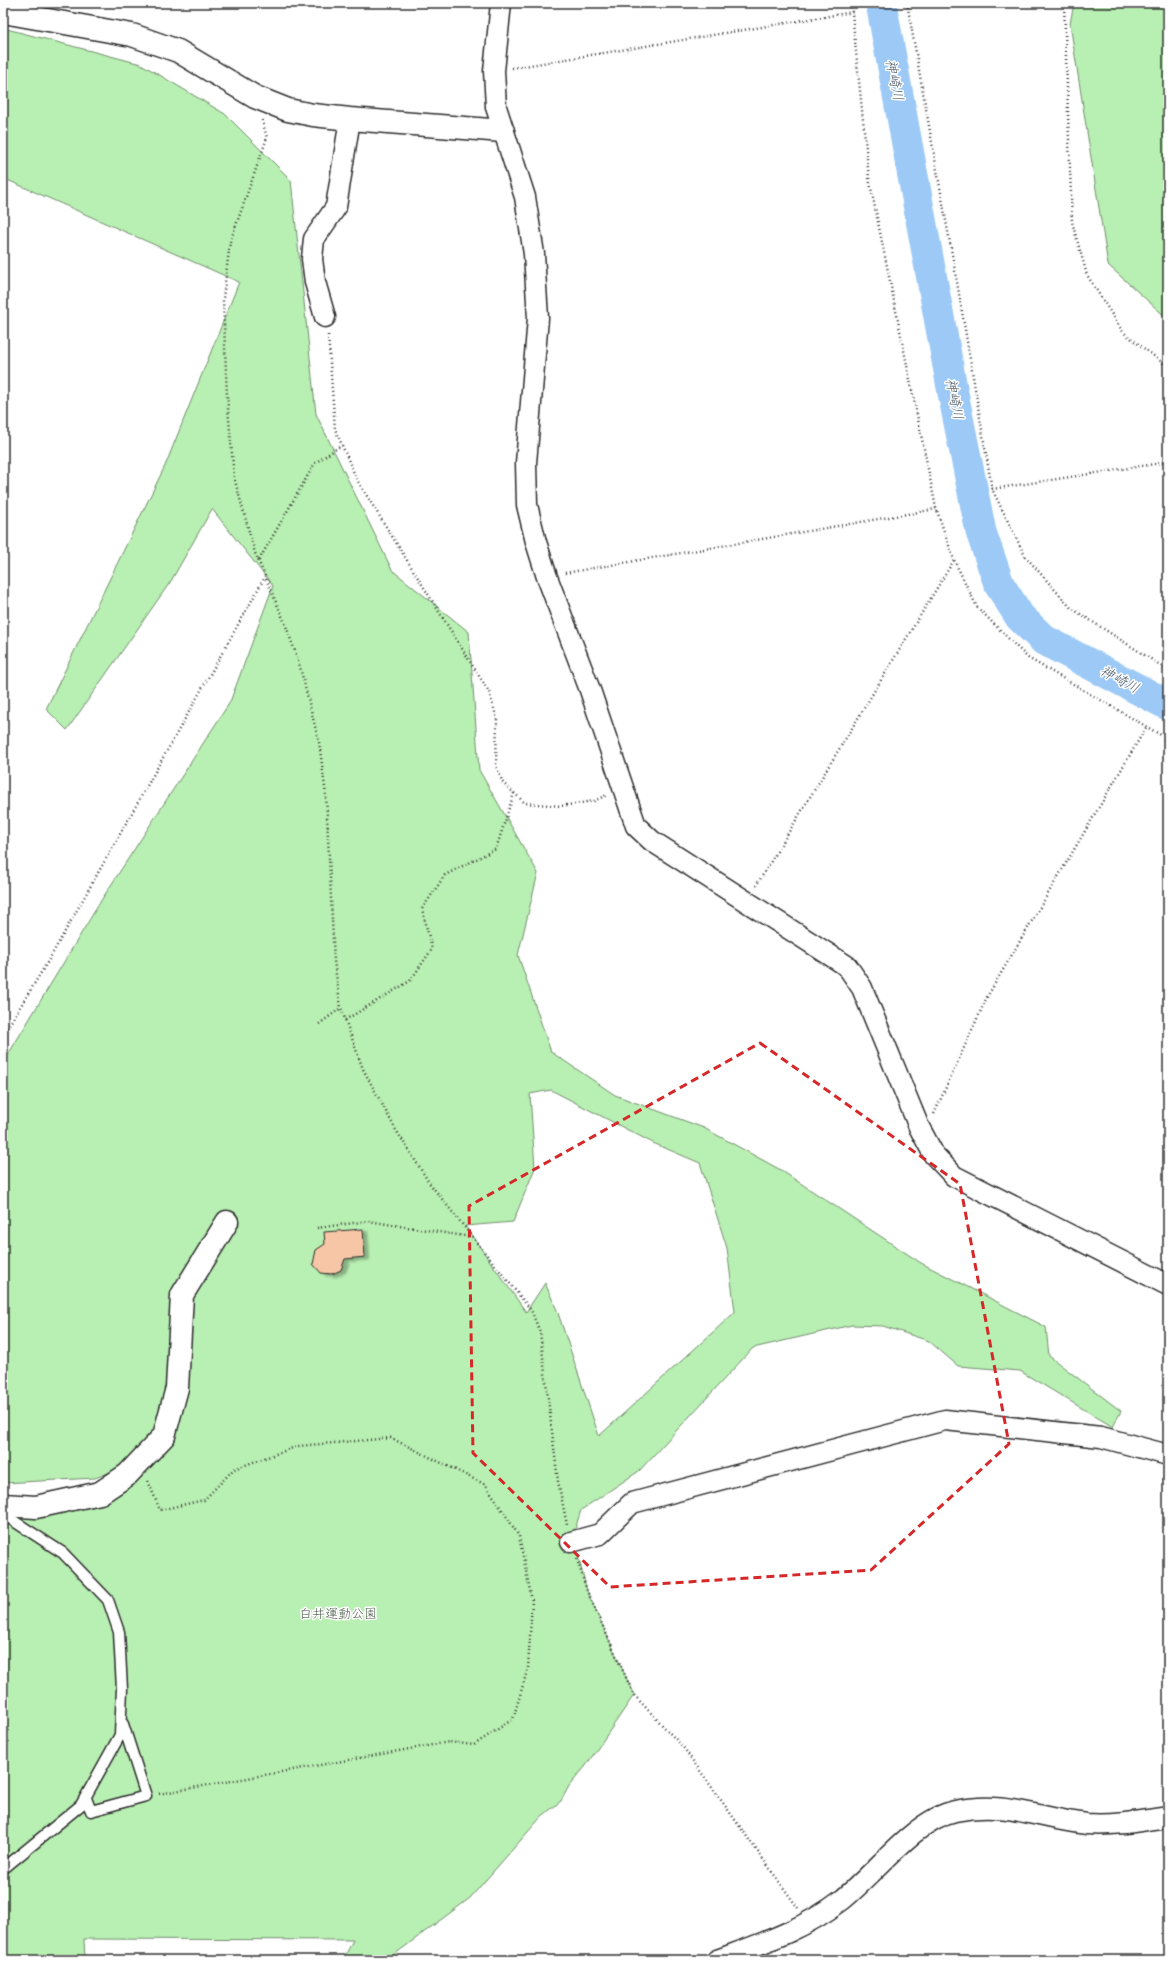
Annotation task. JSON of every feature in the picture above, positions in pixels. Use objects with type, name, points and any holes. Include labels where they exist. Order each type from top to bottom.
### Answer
[{"type":"street","points":[[501,3],[494,71],[496,107],[525,197],[534,254],[538,318],[526,463],[527,505],[546,577],[590,690],[636,826],[652,842],[846,966],[862,988],[919,1127],[934,1156],[954,1176],[1168,1285]]},
{"type":"street","points":[[3,12],[132,35],[178,51],[255,97],[288,110],[313,115],[350,119],[503,131]]},
{"type":"street","points":[[325,317],[314,274],[312,259],[314,239],[336,207],[350,119]]},
{"type":"street","points":[[3,1505],[36,1507],[100,1493],[127,1475],[164,1436],[177,1388],[182,1295],[227,1222]]},
{"type":"street","points":[[571,1542],[600,1534],[632,1503],[945,1420],[1101,1437],[1168,1455]]},
{"type":"street","points":[[717,1960],[778,1938],[809,1923],[843,1899],[908,1839],[932,1820],[954,1811],[982,1807],[1014,1809],[1087,1824],[1131,1822],[1168,1817]]},
{"type":"lane","points":[[3,1514],[63,1553],[108,1600],[119,1632],[122,1688],[120,1735],[81,1806],[3,1869]]},
{"type":"lane","points":[[86,1798],[91,1811],[146,1796],[121,1718]]},
{"type":"path","points":[[851,3],[869,178],[936,508],[954,560],[977,607],[1028,658],[1168,739]]},
{"type":"path","points":[[907,3],[992,489],[1025,556],[1071,608],[1168,670]]},
{"type":"path","points":[[1064,3],[1072,222],[1085,268],[1087,275],[1123,332],[1168,367]]},
{"type":"path","points":[[494,71],[853,12]]},
{"type":"path","points":[[255,97],[267,138],[230,242],[223,299],[227,396],[234,478],[259,561],[285,623],[299,663],[319,742],[326,796],[334,961],[341,1008],[363,1069],[396,1130],[430,1184],[530,1310],[540,1332],[558,1481],[571,1542],[587,1591],[634,1695],[683,1747],[809,1923]]},
{"type":"path","points":[[325,317],[329,346],[335,429],[357,480],[489,692],[498,719],[496,766],[503,783],[525,803],[561,806],[594,801],[624,788]]},
{"type":"path","points":[[259,561],[315,463],[342,445]]},
{"type":"path","points":[[992,489],[1168,462]]},
{"type":"path","points":[[546,577],[936,508]]},
{"type":"path","points":[[746,901],[954,560]]},
{"type":"path","points":[[3,1035],[50,958],[266,577]]},
{"type":"path","points":[[932,1117],[987,997],[1147,726]]},
{"type":"path","points":[[345,1020],[410,981],[432,949],[422,909],[445,874],[496,849],[514,793]]},
{"type":"path","points":[[319,1024],[341,1008]]},
{"type":"path","points":[[317,1228],[368,1221],[471,1237]]},
{"type":"path","points":[[146,1796],[449,1742],[474,1745],[513,1719],[528,1668],[532,1601],[518,1536],[486,1485],[391,1438],[298,1446],[234,1469],[204,1500],[160,1510],[148,1479]]},
{"type":"highlighted area","points":[[760,1043],[960,1184],[1009,1444],[871,1570],[610,1587],[473,1453],[469,1206]]},
{"type":"green space","points":[[1074,3],[1168,3],[1168,319],[1108,265],[1070,24]]},
{"type":"green space","name":"白井運動公園","points":[[3,28],[141,64],[225,114],[291,180],[316,414],[392,570],[469,632],[479,770],[538,873],[518,955],[551,1052],[615,1095],[704,1128],[779,1169],[921,1263],[1046,1327],[1049,1356],[1121,1411],[1113,1427],[1020,1371],[958,1366],[929,1341],[883,1326],[852,1325],[753,1348],[639,1471],[581,1510],[573,1536],[587,1591],[634,1695],[585,1767],[569,1786],[561,1801],[541,1817],[470,1898],[387,1960],[343,1960],[353,1940],[84,1939],[85,1960],[3,1960],[3,1505],[100,1493],[140,1461],[95,1478],[3,1483],[3,1065],[102,899],[230,702],[273,586],[212,509],[171,581],[67,730],[46,709],[165,466],[239,282],[3,178]],"holes":[[[551,1090],[653,1143],[700,1163],[727,1248],[735,1312],[599,1436],[557,1310],[545,1283],[526,1312],[465,1226],[513,1222],[535,1168],[530,1094]]]},
{"type":"building","points":[[363,1229],[365,1257],[345,1259],[341,1270],[332,1274],[321,1273],[313,1264],[316,1250],[325,1244],[324,1232]]},
{"type":"waterway","name":"神崎川","points":[[881,3],[953,393],[981,532],[999,584],[1020,617],[1044,640],[1168,705]]}]
